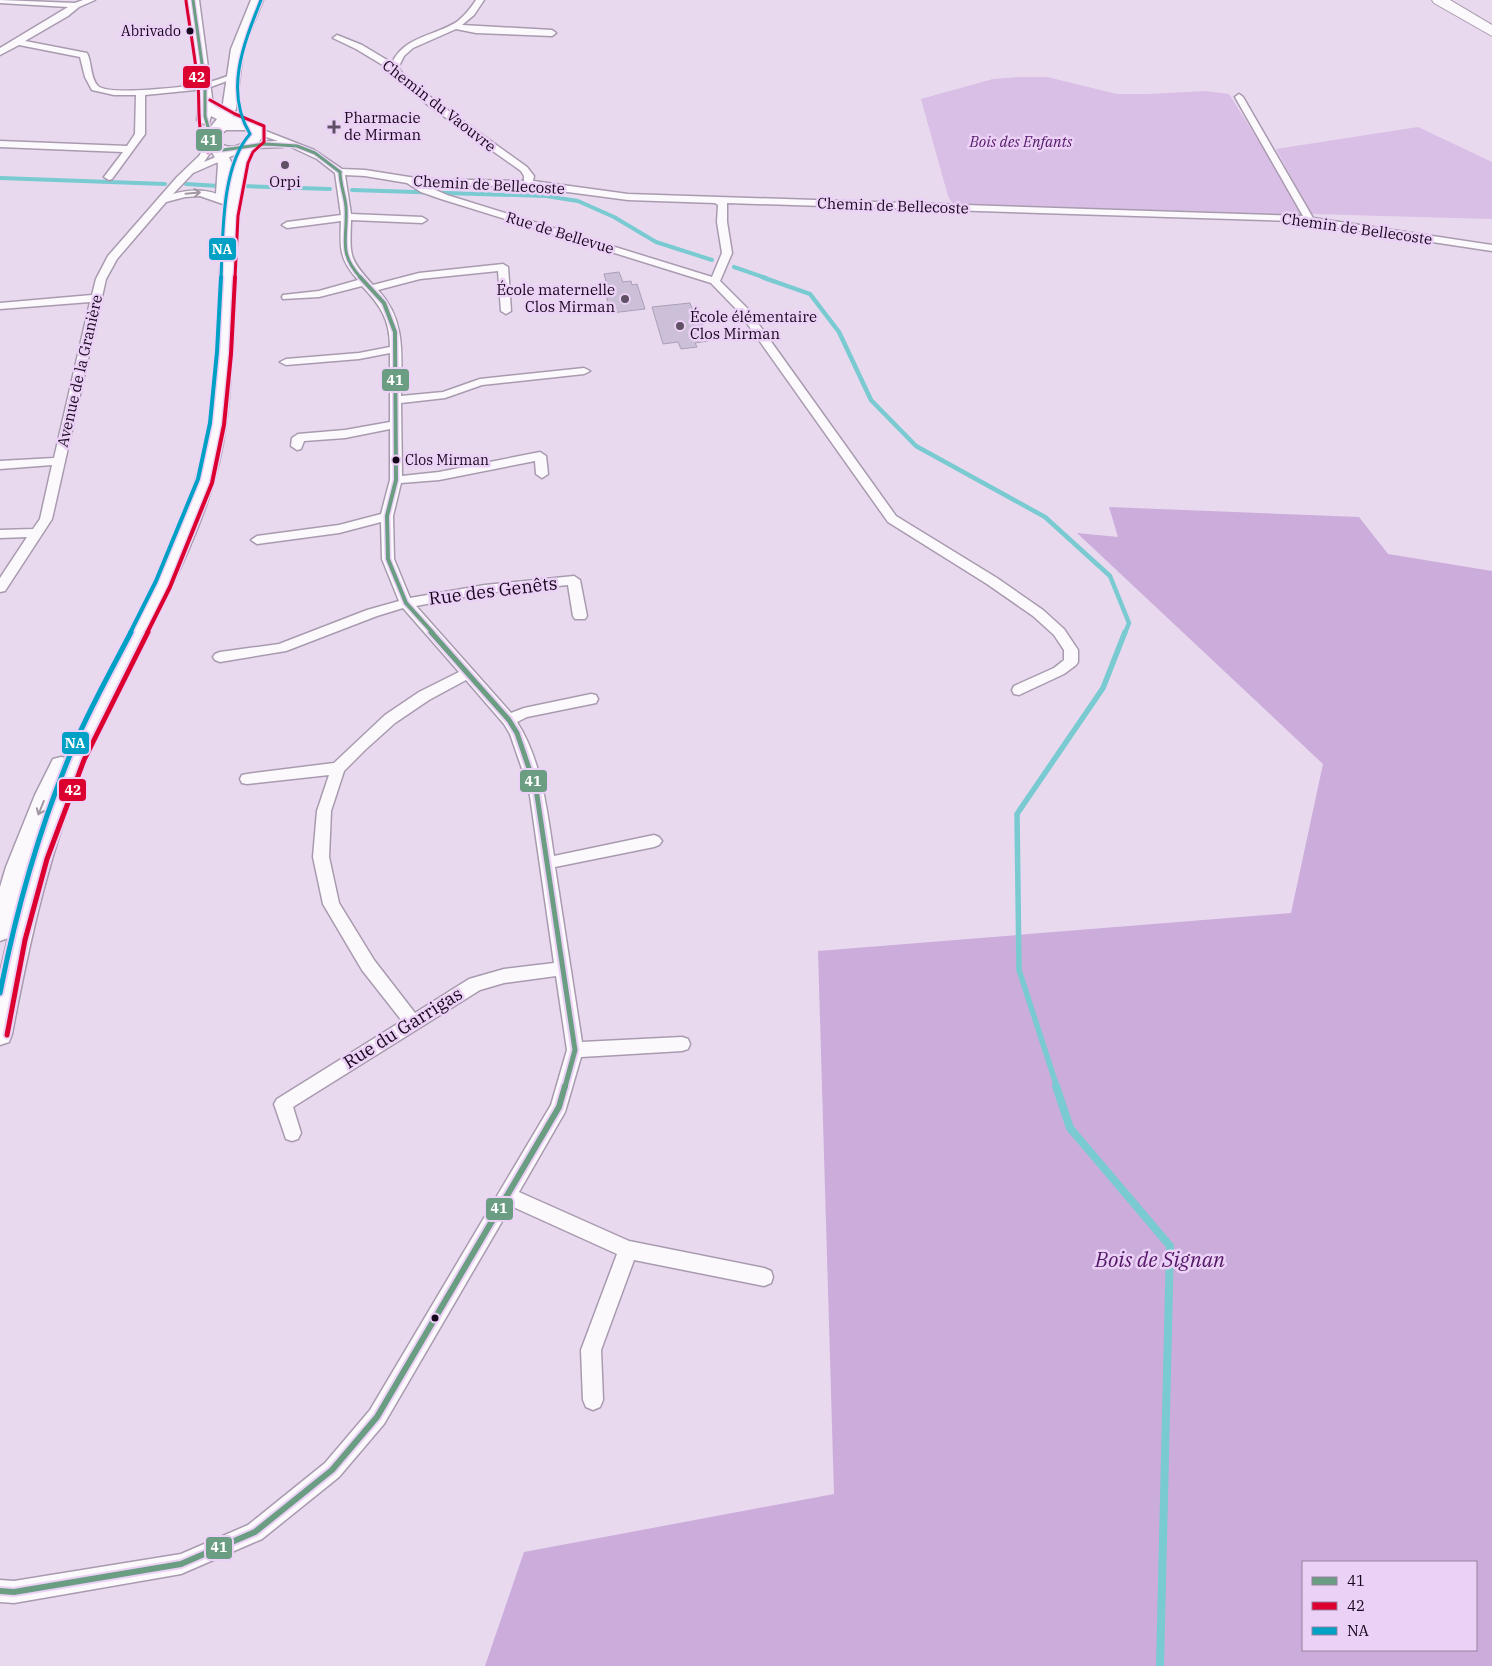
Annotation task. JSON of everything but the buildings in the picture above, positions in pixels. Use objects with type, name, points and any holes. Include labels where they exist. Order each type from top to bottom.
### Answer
[{"type":"highway","points":[[1439,0],[1492,31]]},
{"type":"highway","points":[[1458,0],[1492,20]]},
{"type":"main road","points":[[193,0],[205,86],[206,107],[204,116],[227,151],[250,138]]},
{"type":"main road","points":[[217,138],[229,108],[237,49],[257,0]]},
{"type":"main road","points":[[0,1034],[18,938],[40,857],[77,757],[163,584],[205,481],[217,424],[224,353],[231,215],[241,161],[250,138],[244,107],[246,80],[258,29],[269,0]]},
{"type":"main road","points":[[0,930],[17,867],[46,795],[162,566],[196,482],[210,407],[225,164],[206,107]]},
{"type":"main road","points":[[217,138],[250,138]]},
{"type":"street","points":[[0,52],[65,14],[76,5],[91,0]]},
{"type":"street","points":[[394,68],[401,55],[413,45],[456,27],[465,20],[480,0]]},
{"type":"street","points":[[0,1],[76,5]]},
{"type":"street","points":[[456,27],[476,30],[552,33]]},
{"type":"street","name":"Chemin du Vaouvre","points":[[337,38],[359,47],[394,68],[394,72],[406,83],[466,130],[524,169],[529,176],[528,184]]},
{"type":"street","points":[[19,42],[84,55],[90,78],[95,88],[104,93],[141,92],[205,86],[234,77]]},
{"type":"street","points":[[109,177],[140,134],[141,92]]},
{"type":"street","points":[[1239,97],[1309,219]]},
{"type":"street","name":"Avenue de la Granière","points":[[190,171],[217,138]]},
{"type":"street","name":"Avenue de la Granière","points":[[0,588],[46,519],[101,279],[112,258],[180,178],[203,158],[217,138]]},
{"type":"street","points":[[0,1591],[14,1592],[181,1564],[255,1532],[332,1470],[377,1417],[559,1107],[575,1050],[536,788],[517,733],[509,720],[406,603],[388,559],[387,516],[396,480],[395,332],[384,303],[352,268],[345,252],[346,206],[340,182],[340,172],[324,157],[302,147],[250,138]]},
{"type":"street","points":[[250,138],[302,147]]},
{"type":"street","points":[[0,144],[129,149]]},
{"type":"street","name":"Chemin de Bellecoste","points":[[340,172],[351,170],[408,180],[560,186],[599,194],[628,197],[1309,219],[1492,248]]},
{"type":"street","name":"Rue de Bellevue","points":[[408,180],[424,190],[444,197],[715,281]]},
{"type":"street","points":[[161,200],[173,196],[200,192],[223,201]]},
{"type":"street","points":[[719,200],[723,204],[722,222],[727,253],[715,281],[743,310],[892,519],[992,582],[1038,614],[1059,632],[1071,650],[1071,662],[1059,671],[1019,690]]},
{"type":"street","points":[[288,225],[346,217],[422,220]]},
{"type":"street","points":[[287,297],[319,294],[420,276],[503,267],[506,311]]},
{"type":"street","points":[[0,306],[96,298]]},
{"type":"street","points":[[286,362],[359,356],[396,349]]},
{"type":"street","points":[[396,400],[445,395],[480,382],[584,371]]},
{"type":"street","points":[[297,446],[298,438],[345,434],[396,424]]},
{"type":"street","points":[[396,480],[439,476],[540,456],[542,474]]},
{"type":"street","points":[[0,465],[59,461]]},
{"type":"street","points":[[257,540],[340,529],[387,516]]},
{"type":"street","points":[[0,534],[38,533]]},
{"type":"street","name":"Rue des Genêts","points":[[406,603],[485,589],[574,580],[580,616]]},
{"type":"street","points":[[220,657],[281,648],[372,613],[406,603]]},
{"type":"street","points":[[413,1022],[368,965],[330,904],[321,857],[324,811],[338,768],[390,719],[424,696],[468,673]]},
{"type":"street","points":[[509,720],[524,713],[592,699]]},
{"type":"street","points":[[247,779],[338,768]]},
{"type":"street","points":[[547,863],[654,841]]},
{"type":"street","name":"Rue du Garrigas","points":[[292,1133],[283,1104],[474,984],[504,976],[562,969]]},
{"type":"street","points":[[575,1050],[682,1044]]},
{"type":"street","points":[[507,1196],[628,1250],[764,1277]]},
{"type":"street","points":[[593,1400],[591,1350],[628,1250]]},
{"type":"green space","name":"Bois des Enfants","points":[[1047,77],[1117,94],[1205,91],[1229,94],[1305,215],[961,206],[952,203],[948,196],[921,99],[993,79]]},
{"type":"green space","points":[[1418,127],[1492,162],[1492,219],[1311,214],[1276,149]]},
{"type":"green space","name":"Bois de Signan","points":[[1109,507],[1359,517],[1388,554],[1492,571],[1492,1666],[485,1666],[524,1552],[834,1494],[818,951],[1291,913],[1323,764],[1077,533],[1118,537]]},
{"type":"waterway","points":[[0,178],[165,184]]},
{"type":"waterway","points":[[186,184],[219,186]]},
{"type":"waterway","points":[[242,186],[330,189]]},
{"type":"waterway","points":[[352,190],[546,196],[578,201],[614,217],[656,242],[712,260]]},
{"type":"waterway","points":[[734,267],[766,278]]},
{"type":"waterway","points":[[762,277],[810,294],[839,332],[871,400],[916,446],[1045,517],[1110,576],[1129,623],[1125,633]]},
{"type":"waterway","points":[[1057,1087],[1019,970],[1017,814],[1103,688],[1125,632]]},
{"type":"waterway","points":[[1056,1086],[1070,1128],[1170,1246],[1160,1666]]},
{"type":"transit line","name":"41","points":[[193,0],[205,85],[205,116],[210,134],[208,139],[212,145],[223,150],[265,144],[297,146],[315,153],[340,172]]},
{"type":"transit line","name":"NA","points":[[0,993],[11,936],[33,855],[70,754],[156,581],[198,479],[210,423],[217,352],[224,214],[234,158],[241,144],[250,134],[242,120],[238,104],[239,68],[249,31],[261,0]]},
{"type":"transit line","name":"42","points":[[186,1],[198,86],[198,116],[202,134],[201,140],[208,152]]},
{"type":"transit line","name":"42","points":[[7,1035],[25,940],[47,859],[84,760],[170,587],[212,483],[224,425],[231,354],[238,216],[248,163],[253,152],[264,142],[265,131],[264,126],[257,122],[235,114],[210,100]]},
{"type":"transit line","name":"41","points":[[0,1591],[14,1592],[181,1564],[255,1532],[332,1470],[377,1417],[559,1107],[575,1050],[536,789],[517,733],[509,720],[406,603],[388,559],[387,516],[396,480],[395,332],[384,303],[352,268],[345,252],[346,206],[340,182],[340,172]]},
{"type":"place","name":"Abrivado","points":[[190,31]]},
{"type":"place","name":"Pharmacie de Mirman","points":[[334,127]]},
{"type":"place","name":"Orpi","points":[[285,165]]},
{"type":"place","name":"École maternelle Clos Mirman","points":[[625,299]]},
{"type":"place","name":"École élémentaire Clos Mirman","points":[[680,326]]},
{"type":"place","name":"Clos Mirman","points":[[396,460]]}]
